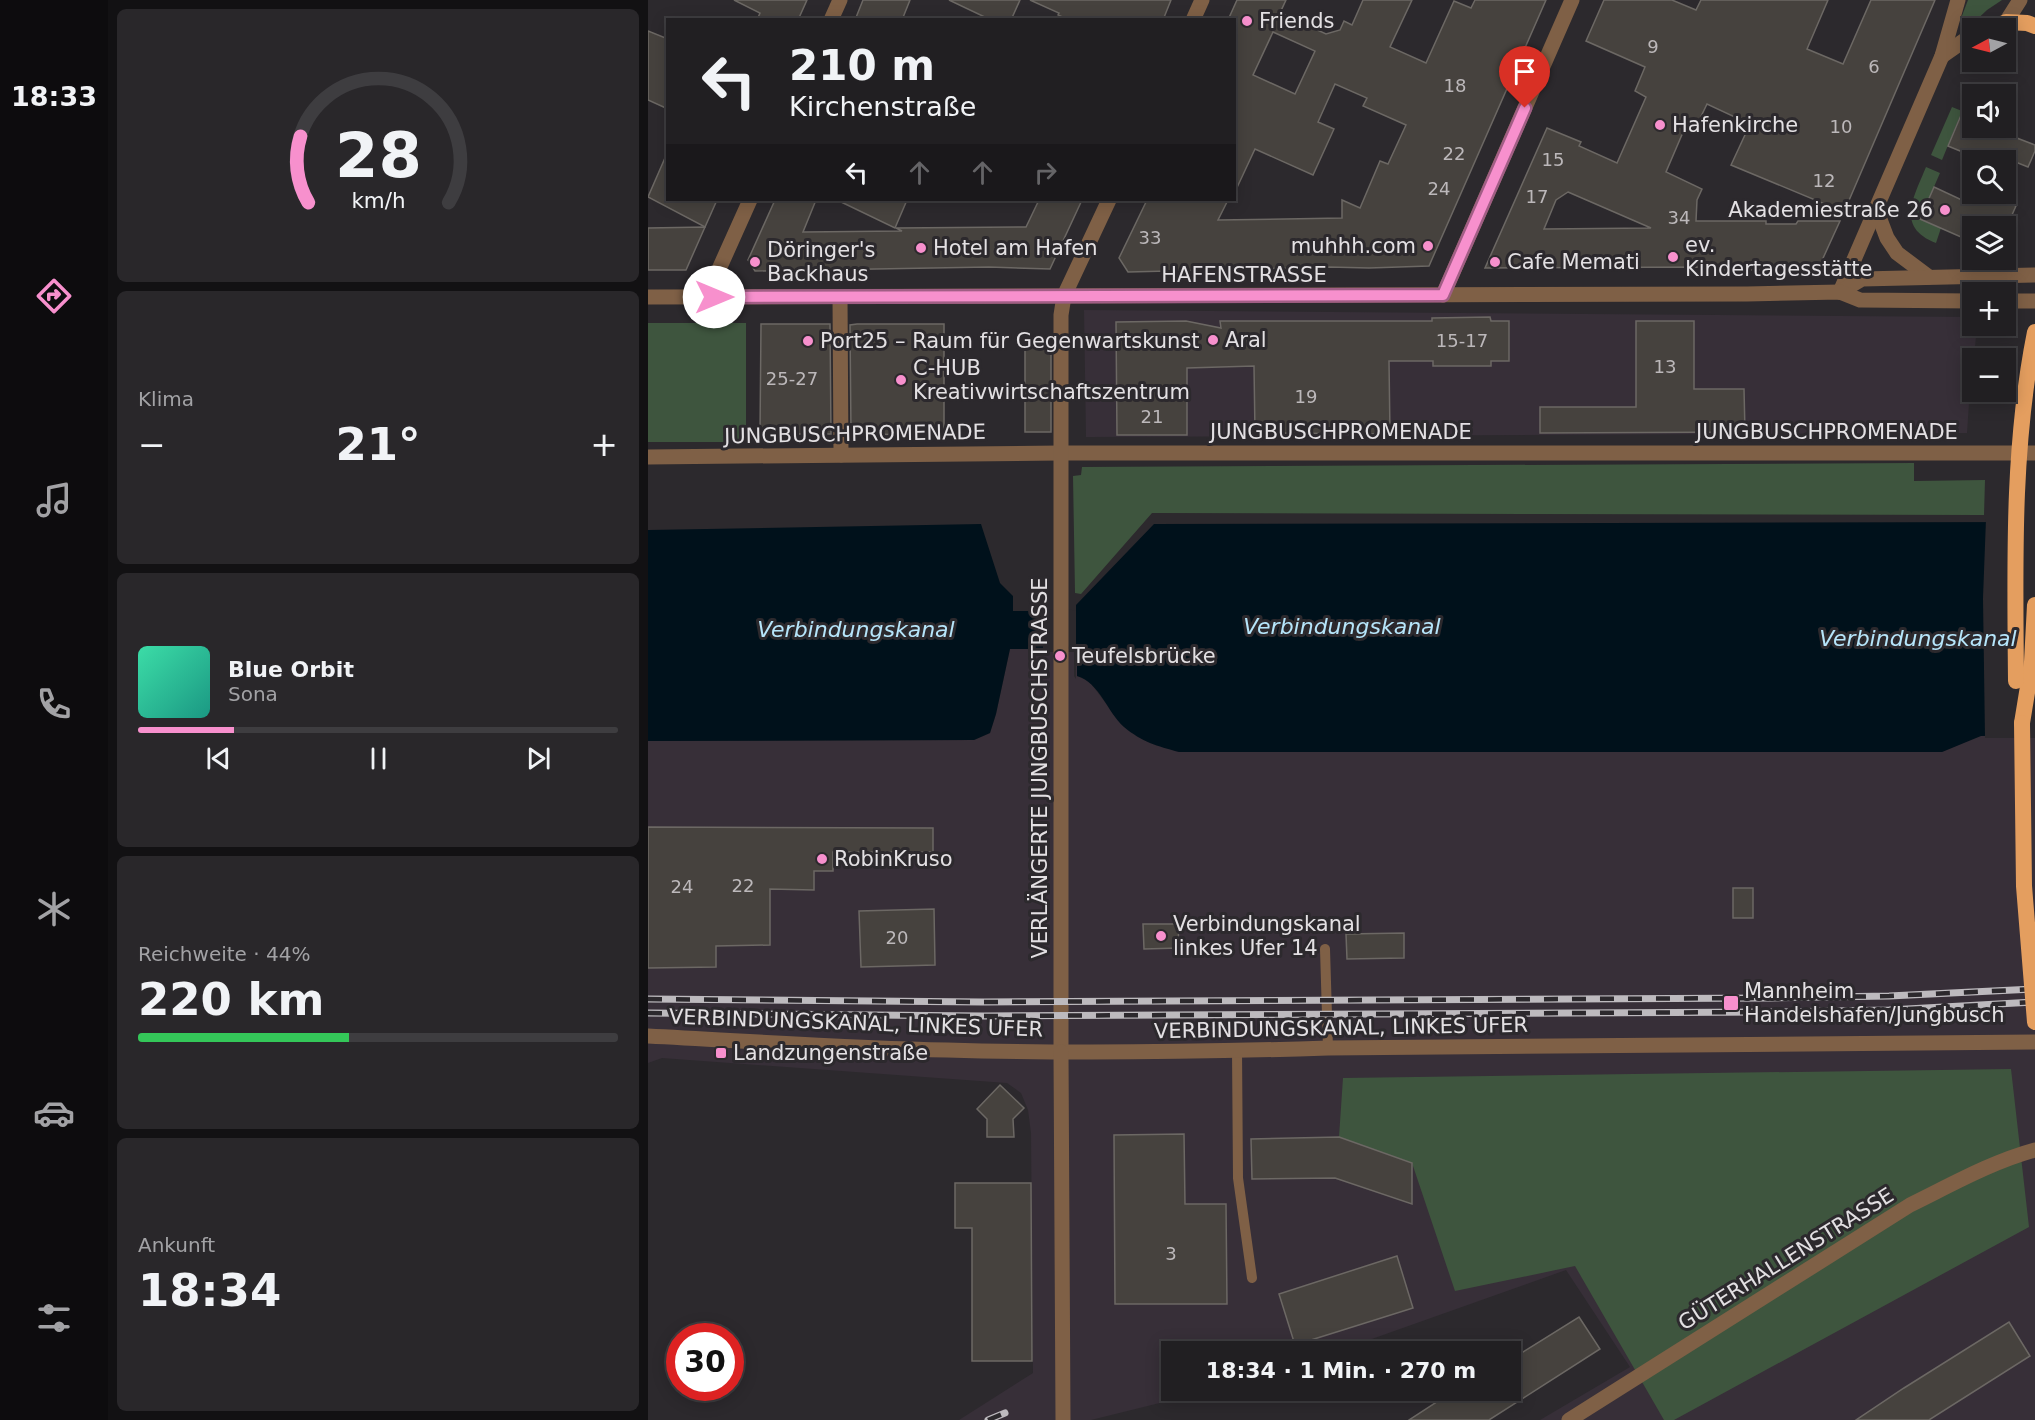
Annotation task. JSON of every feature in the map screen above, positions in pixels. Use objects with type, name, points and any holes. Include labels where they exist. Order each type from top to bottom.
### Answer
[{"type":"highway","points":[[2016,22],[2035,26]]},
{"type":"highway","points":[[2035,332],[2020,437],[2014,537],[2016,681],[2022,723],[2024,886],[2035,1022]]},
{"type":"highway","points":[[2022,723],[2032,662],[2035,605]]},
{"type":"street","points":[[832,18],[840,0]]},
{"type":"street","points":[[1194,18],[1202,0]]},
{"type":"street","points":[[1443,295],[1572,0]]},
{"type":"street","points":[[1840,292],[1942,56],[1958,0]]},
{"type":"street","points":[[2009,18],[2020,0]]},
{"type":"street","points":[[1942,56],[1962,42]]},
{"type":"street","points":[[714,297],[715,278],[750,201]]},
{"type":"street","name":"VERLÄNGERTE JUNGBUSCHSTRASSE","points":[[1063,1420],[1061,315],[1064,296],[1109,201]]},
{"type":"street","points":[[1876,209],[1887,238],[1897,253],[1929,277]]},
{"type":"street","name":"HAFENSTRASSE","points":[[1840,292],[1862,279],[2035,275]]},
{"type":"street","name":"HAFENSTRASSE","points":[[648,297],[1840,292],[1860,300],[1962,301]]},
{"type":"street","points":[[840,297],[841,455]]},
{"type":"street","points":[[2016,301],[2035,301]]},
{"type":"street","name":"JUNGBUSCHPROMENADE","points":[[648,457],[1060,453],[2035,453]]},
{"type":"street","name":"VERBINDUNGSKANAL, LINKES UFER","points":[[648,1036],[946,1050],[1061,1052],[2035,1042]]},
{"type":"street","name":"GÜTERHALLENSTRASSE","points":[[1569,1420],[1910,1205],[1990,1166],[2035,1150]]},
{"type":"lane","points":[[1325,949],[1328,1048]]},
{"type":"lane","points":[[1237,1050],[1238,1178],[1252,1278]]},
{"type":"shaded area","points":[[1084,310],[1962,317],[1962,336],[1976,336],[1975,348],[1962,348],[1962,402],[1969,402],[1967,433],[1086,437]]},
{"type":"shaded area","points":[[1010,649],[1077,649],[1077,676],[1089,681],[1123,726],[1179,752],[1942,752],[1981,735],[2035,735],[2035,1420],[1540,1420],[1630,1367],[1566,1270],[1366,1341],[1161,1341],[1161,1401],[1168,1401],[1091,1420],[959,1420],[1033,1373],[1031,1133],[1028,1110],[1021,1093],[1007,1083],[662,1058],[648,1063],[648,741],[974,740],[990,733]]},
{"type":"green space","points":[[1968,0],[2002,0],[1979,18],[1962,18],[1962,22],[1960,21]]},
{"type":"green space","points":[[1952,107],[1962,111],[1942,160],[1931,155]]},
{"type":"green space","points":[[1926,167],[1940,173],[1920,219],[1941,228],[1936,243],[1915,229],[1912,220],[1913,200]]},
{"type":"green space","points":[[648,323],[746,323],[746,442],[648,442]]},
{"type":"green space","points":[[1914,463],[1914,481],[1985,480],[1984,515],[1152,513],[1081,594],[1075,593],[1073,476],[1081,475],[1082,467]]},
{"type":"green space","points":[[2011,1069],[2029,1227],[1674,1420],[1664,1420],[1575,1266],[1455,1291],[1412,1163],[1339,1137],[1343,1078]]},
{"type":"water","name":"Verbindungskanal","points":[[2035,522],[2035,735],[1981,736],[1942,752],[1179,752],[1150,743],[1118,721],[1092,685],[1077,676],[1077,649],[1010,649],[990,733],[974,740],[648,741],[648,530],[981,524],[1000,583],[1013,596],[1013,611],[1076,611],[1076,605],[1154,524]]},
{"type":"pier","points":[[1986,519],[2035,519],[2035,738],[1985,738],[1983,598]]},
{"type":"pier","points":[[1064,608],[1076,611],[1076,679],[1074,652],[1043,652],[1043,611]]},
{"type":"building","points":[[734,0],[807,0],[799,18],[758,18],[760,13]]},
{"type":"building","points":[[863,0],[910,0],[903,18],[856,18]]},
{"type":"building","points":[[949,0],[1020,0],[1012,18],[987,18]]},
{"type":"building","points":[[1030,0],[1171,0],[1164,18],[1065,18],[1058,15],[1059,13]]},
{"type":"building","points":[[1237,0],[1286,0],[1280,13],[1326,34],[1340,30],[1344,21],[1352,25],[1363,0],[1412,0],[1390,47],[1426,63],[1454,1],[1471,8],[1475,0],[1546,0],[1429,266],[1128,272],[1119,258],[1147,201],[1228,201],[1218,220],[1342,218],[1342,200],[1360,208],[1380,161],[1388,164],[1406,125],[1363,106],[1367,98],[1335,84],[1318,122],[1334,129],[1313,175],[1255,149],[1236,190],[1236,18],[1229,18]],"holes":[[[1273,32],[1315,51],[1295,94],[1253,75]]]},
{"type":"building","points":[[1604,0],[1672,0],[1696,10],[1701,0],[1828,0],[1807,49],[1843,64],[1871,0],[1935,0],[1844,212],[1731,165],[1750,124],[1707,104],[1696,127],[1687,123],[1666,172],[1702,189],[1697,200],[1696,221],[1766,221],[1766,224],[1796,224],[1798,221],[1840,221],[1819,267],[1767,267],[1767,270],[1714,270],[1713,267],[1485,268],[1547,128],[1581,142],[1579,146],[1617,163],[1646,97],[1635,91],[1645,67],[1586,41]],"holes":[[[1568,192],[1651,228],[1544,229],[1556,200]]]},
{"type":"building","points":[[648,31],[666,38],[666,108],[648,100]]},
{"type":"building","points":[[1962,113],[1962,138],[2016,138],[2035,145],[2035,151],[2028,167],[2016,162],[2016,150],[1962,152],[1948,146]]},
{"type":"building","points":[[666,156],[666,201],[717,201],[705,227],[648,197]]},
{"type":"building","name":"Akademiestraße 26","points":[[1934,187],[1962,200],[1962,204],[2012,204],[2016,206],[2012,216],[1962,216],[1961,237],[1920,219]]},
{"type":"building","points":[[775,201],[816,201],[803,232],[902,231],[896,228],[1026,227],[1039,201],[1082,201],[1050,269],[989,267],[755,271],[748,260]]},
{"type":"building","points":[[839,201],[907,201],[895,228]]},
{"type":"building","points":[[705,227],[686,270],[648,270],[648,228]]},
{"type":"building","points":[[1490,317],[1491,321],[1509,321],[1509,361],[1491,361],[1491,366],[1433,366],[1433,361],[1389,361],[1390,434],[1255,433],[1254,366],[1187,368],[1187,435],[1117,435],[1116,322],[1186,321],[1221,328],[1220,321],[1432,321],[1432,318]]},
{"type":"building","points":[[1636,321],[1694,321],[1694,389],[1744,389],[1745,432],[1540,433],[1540,407],[1636,407]]},
{"type":"building","points":[[761,324],[830,324],[831,434],[760,434]]},
{"type":"building","name":"C-HUB Kreativwirtschaftszentrum","points":[[944,324],[944,435],[851,434],[850,325]]},
{"type":"building","points":[[1025,345],[1051,345],[1051,432],[1025,432]]},
{"type":"building","points":[[648,827],[933,828],[933,852],[833,852],[833,871],[814,871],[814,890],[770,889],[770,945],[716,946],[716,967],[648,968]]},
{"type":"building","points":[[1733,888],[1753,888],[1753,918],[1733,918]]},
{"type":"building","points":[[934,909],[935,965],[861,967],[859,911]]},
{"type":"building","name":"Verbindungskanal linkes Ufer 14","points":[[1143,924],[1178,924],[1179,948],[1144,949]]},
{"type":"building","points":[[1404,933],[1404,958],[1347,959],[1346,934]]},
{"type":"building","points":[[1000,1085],[1024,1108],[1013,1119],[1014,1137],[987,1137],[987,1119],[977,1109]]},
{"type":"building","points":[[1184,1134],[1185,1204],[1226,1204],[1227,1304],[1115,1304],[1114,1135]]},
{"type":"building","points":[[1339,1137],[1412,1163],[1412,1204],[1335,1178],[1252,1179],[1251,1139]]},
{"type":"building","points":[[955,1183],[1031,1183],[1032,1361],[972,1361],[972,1228],[955,1228]]},
{"type":"building","points":[[1397,1256],[1413,1308],[1308,1341],[1294,1341],[1279,1294]]},
{"type":"building","points":[[1579,1317],[1600,1349],[1521,1400],[1521,1353]]},
{"type":"building","points":[[2009,1322],[2030,1356],[1929,1420],[1856,1420],[1904,1388]]},
{"type":"building","points":[[1438,1401],[1519,1401],[1489,1420],[1409,1420]]},
{"type":"railway","points":[[648,999],[983,1002],[1770,998],[1889,996],[2035,989]]},
{"type":"railway","points":[[648,1013],[983,1016],[1771,1012],[1889,1010],[2035,1002]]},
{"type":"railway","points":[[988,1420],[1005,1413]]},
{"type":"place","name":"Friends","points":[[1247,21]]},
{"type":"place","name":"Hafenkirche","points":[[1660,125]]},
{"type":"place","name":"Akademiestraße 26","points":[[1945,210]]},
{"type":"place","name":"muhhh.com","points":[[1428,246]]},
{"type":"place","name":"Hotel am Hafen","points":[[921,248]]},
{"type":"place","name":"ev. Kindertagesstätte","points":[[1673,257]]},
{"type":"place","name":"Döringer's Backhaus","points":[[755,262]]},
{"type":"place","name":"Cafe Memati","points":[[1495,262]]},
{"type":"place","name":"Aral","points":[[1213,340]]},
{"type":"place","name":"Port25 – Raum für Gegenwartskunst","points":[[808,341]]},
{"type":"place","name":"C-HUB Kreativwirtschaftszentrum","points":[[901,380]]},
{"type":"place","name":"Teufelsbrücke","points":[[1060,656]]},
{"type":"place","name":"RobinKruso","points":[[822,859]]},
{"type":"place","name":"Verbindungskanal linkes Ufer 14","points":[[1161,936]]},
{"type":"place","name":"Mannheim Handelshafen/Jungbusch","points":[[1731,1003]]},
{"type":"place","name":"Landzungenstraße","points":[[721,1053]]},
{"type":"route","points":[[714,297],[1443,295],[1525,108]]}]
